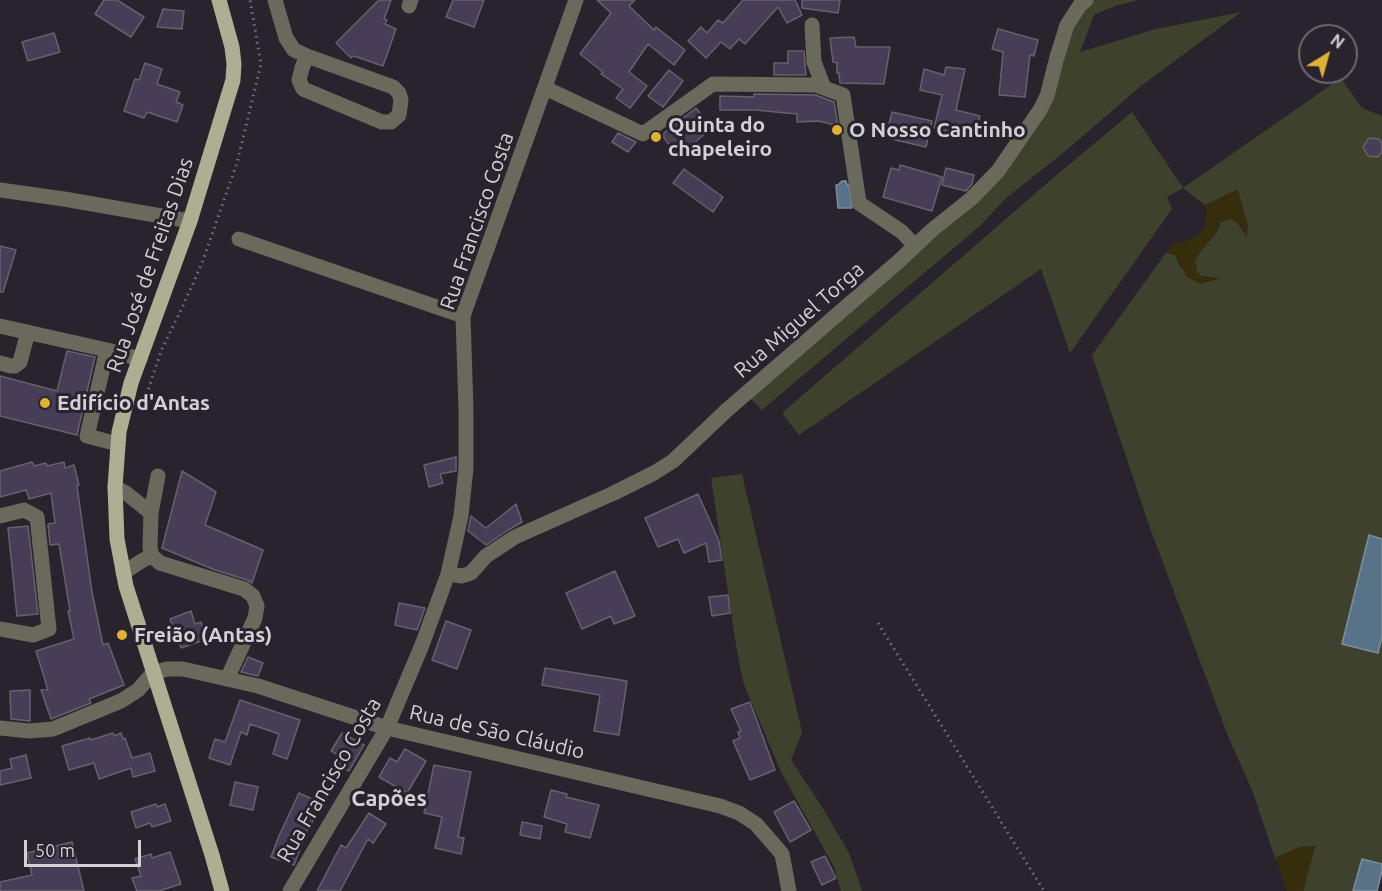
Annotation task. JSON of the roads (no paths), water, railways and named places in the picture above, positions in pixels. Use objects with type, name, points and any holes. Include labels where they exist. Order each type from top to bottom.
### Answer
[{"type":"main road","name":"Rua José de Freitas Dias","points":[[219,0],[232,47],[233,80],[190,221],[126,403],[119,432],[115,487],[117,539],[126,586],[222,891]]},
{"type":"street","points":[[275,0],[286,38],[294,50],[393,87],[399,93],[401,100],[399,115],[391,122],[382,122],[303,89],[300,80],[307,56]]},
{"type":"street","name":"Rua Francisco Costa","points":[[290,891],[387,728],[422,645],[448,574],[461,516],[466,468],[463,316],[576,0]]},
{"type":"street","name":"Rua Miguel Torga","points":[[448,574],[462,576],[471,573],[486,556],[515,537],[614,493],[673,461],[727,410],[932,230],[972,198],[998,171],[1047,96],[1067,25],[1086,0]]},
{"type":"street","points":[[812,25],[814,63],[825,88]]},
{"type":"street","points":[[545,88],[643,134],[713,84],[816,85],[843,94],[859,203],[902,232],[915,246]]},
{"type":"street","points":[[0,190],[190,221]]},
{"type":"street","points":[[239,239],[463,316]]},
{"type":"street","points":[[0,326],[140,359]]},
{"type":"street","points":[[0,363],[15,366],[20,362],[28,332]]},
{"type":"street","points":[[107,350],[87,436],[118,444]]},
{"type":"street","points":[[158,476],[151,513],[150,548],[152,556],[160,562],[244,589],[253,596],[257,606],[255,618],[227,679]]},
{"type":"street","points":[[115,487],[151,513]]},
{"type":"street","points":[[0,516],[24,510],[36,517],[49,629],[33,635],[0,628]]},
{"type":"street","points":[[123,573],[152,556]]},
{"type":"street","name":"Rua de São Cláudio","points":[[153,673],[167,669],[183,669],[258,686],[387,728],[720,806],[739,813],[756,824],[782,854],[789,891]]},
{"type":"street","points":[[0,728],[29,731],[53,729],[121,701],[138,690],[153,673]]},
{"type":"water","points":[[846,181],[849,185],[852,208],[838,208],[836,185]]},
{"type":"water","points":[[1369,535],[1382,539],[1382,637],[1378,653],[1342,644]]},
{"type":"water","points":[[1362,859],[1382,864],[1377,891],[1353,891]]},
{"type":"place","name":"O Nosso Cantinho","points":[[837,130]]},
{"type":"place","name":"Quinta do chapeleiro","points":[[656,137]]},
{"type":"place","name":"Edifício d'Antas","points":[[45,403]]},
{"type":"place","name":"Freião (Antas)","points":[[122,635]]},
{"type":"district","name":"Capões","points":[[389,799]]}]
